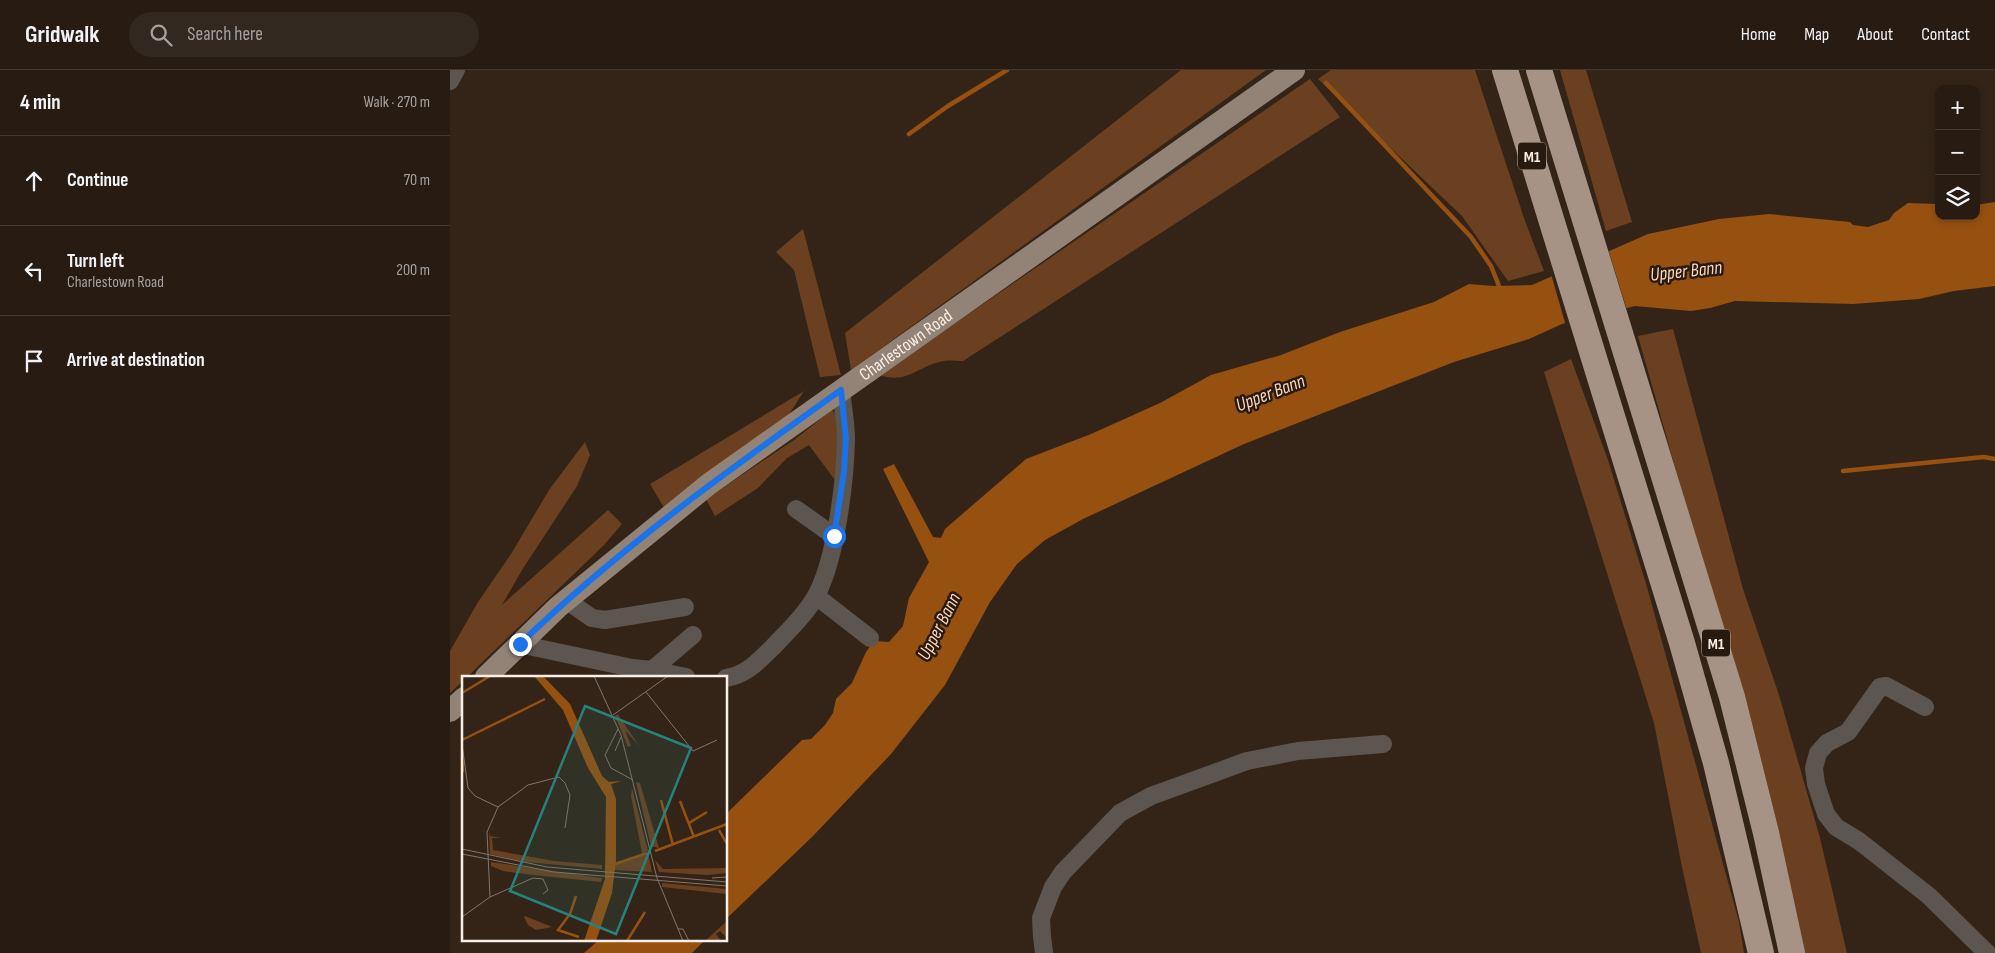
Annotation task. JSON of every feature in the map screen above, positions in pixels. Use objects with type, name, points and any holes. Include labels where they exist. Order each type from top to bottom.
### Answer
[{"type":"highway","name":"M1","points":[[1505,70],[1682,643],[1714,754],[1761,953]]},
{"type":"highway","name":"M1","points":[[1539,70],[1732,697],[1766,833],[1792,953]]},
{"type":"main road","name":"Charlestown Road","points":[[487,676],[566,600],[709,484],[1294,70]]},
{"type":"main road","points":[[450,711],[462,700]]},
{"type":"street","points":[[450,80],[456,70]]},
{"type":"street","points":[[728,678],[738,675],[754,666],[778,642],[816,596],[825,575],[834,536],[844,472],[846,438],[841,390]]},
{"type":"street","points":[[796,509],[834,536]]},
{"type":"street","points":[[816,596],[870,638]]},
{"type":"street","points":[[566,600],[592,618],[605,620],[685,607]]},
{"type":"street","points":[[652,670],[693,635]]},
{"type":"street","points":[[520,644],[632,668],[681,676]]},
{"type":"street","points":[[1925,707],[1886,686],[1880,687],[1848,732],[1827,743],[1818,753],[1814,768],[1816,784],[1826,814],[1836,826],[1930,896],[1986,953]]},
{"type":"street","points":[[1044,953],[1042,918],[1053,887],[1063,872],[1120,813],[1151,796],[1254,759],[1298,751],[1382,744]]},
{"type":"shaded area","points":[[1181,70],[1266,70],[851,370],[845,333]]},
{"type":"shaded area","points":[[1331,70],[1475,70],[1525,221],[1544,271],[1508,281],[1462,216],[1318,79]]},
{"type":"shaded area","points":[[1560,70],[1586,70],[1632,222],[1606,231]]},
{"type":"shaded area","points":[[1310,79],[1340,117],[963,361],[935,363],[898,378],[880,375]]},
{"type":"shaded area","points":[[803,229],[841,375],[820,377],[794,270],[776,252]]},
{"type":"shaded area","points":[[1673,329],[1743,589],[1779,695],[1820,838],[1847,953],[1805,953],[1760,768],[1638,336]]},
{"type":"shaded area","points":[[1571,359],[1608,460],[1647,587],[1739,922],[1744,953],[1701,953],[1654,723],[1544,372]]},
{"type":"shaded area","points":[[804,391],[786,419],[666,511],[650,484]]},
{"type":"shaded area","points":[[832,410],[839,424],[840,434],[837,483],[809,445],[787,458],[758,488],[715,516],[706,499],[794,440]]},
{"type":"shaded area","points":[[585,442],[590,455],[577,486],[522,570],[502,605],[608,510],[622,524],[604,545],[468,676],[462,676],[462,682],[450,693],[450,651],[478,602],[511,554],[549,490]]},
{"type":"water","name":"Upper Bann","points":[[1995,202],[1995,286],[1954,291],[1919,299],[1853,304],[1735,301],[1691,311],[1635,306],[1562,324],[1529,339],[1454,362],[1244,444],[1083,519],[1045,540],[1017,564],[990,602],[945,685],[891,754],[813,836],[728,917],[728,812],[802,740],[811,739],[825,725],[833,713],[836,699],[852,683],[866,652],[874,641],[889,642],[903,626],[909,598],[929,562],[883,469],[894,464],[933,537],[941,538],[945,529],[1026,459],[1091,434],[1160,403],[1211,375],[1281,355],[1340,332],[1434,302],[1469,284],[1493,286],[1532,285],[1648,234],[1719,219],[1769,214],[1850,222],[1853,225],[1868,227],[1889,220],[1894,213],[1908,203],[1935,204],[1935,220],[1980,220],[1980,204]]},
{"type":"water","points":[[599,940],[705,940],[692,953],[584,953]]},
{"type":"pier","points":[[1608,249],[1627,310],[1566,326],[1551,274]]},
{"type":"waterway","points":[[909,134],[948,106],[1007,70]]},
{"type":"waterway","points":[[1326,83],[1471,237],[1491,266],[1501,291]]},
{"type":"waterway","points":[[1843,471],[1984,457],[1995,459]]},
{"type":"route","points":[[520,644],[558,607],[709,484],[841,390],[846,438],[840,506],[834,536]]}]
